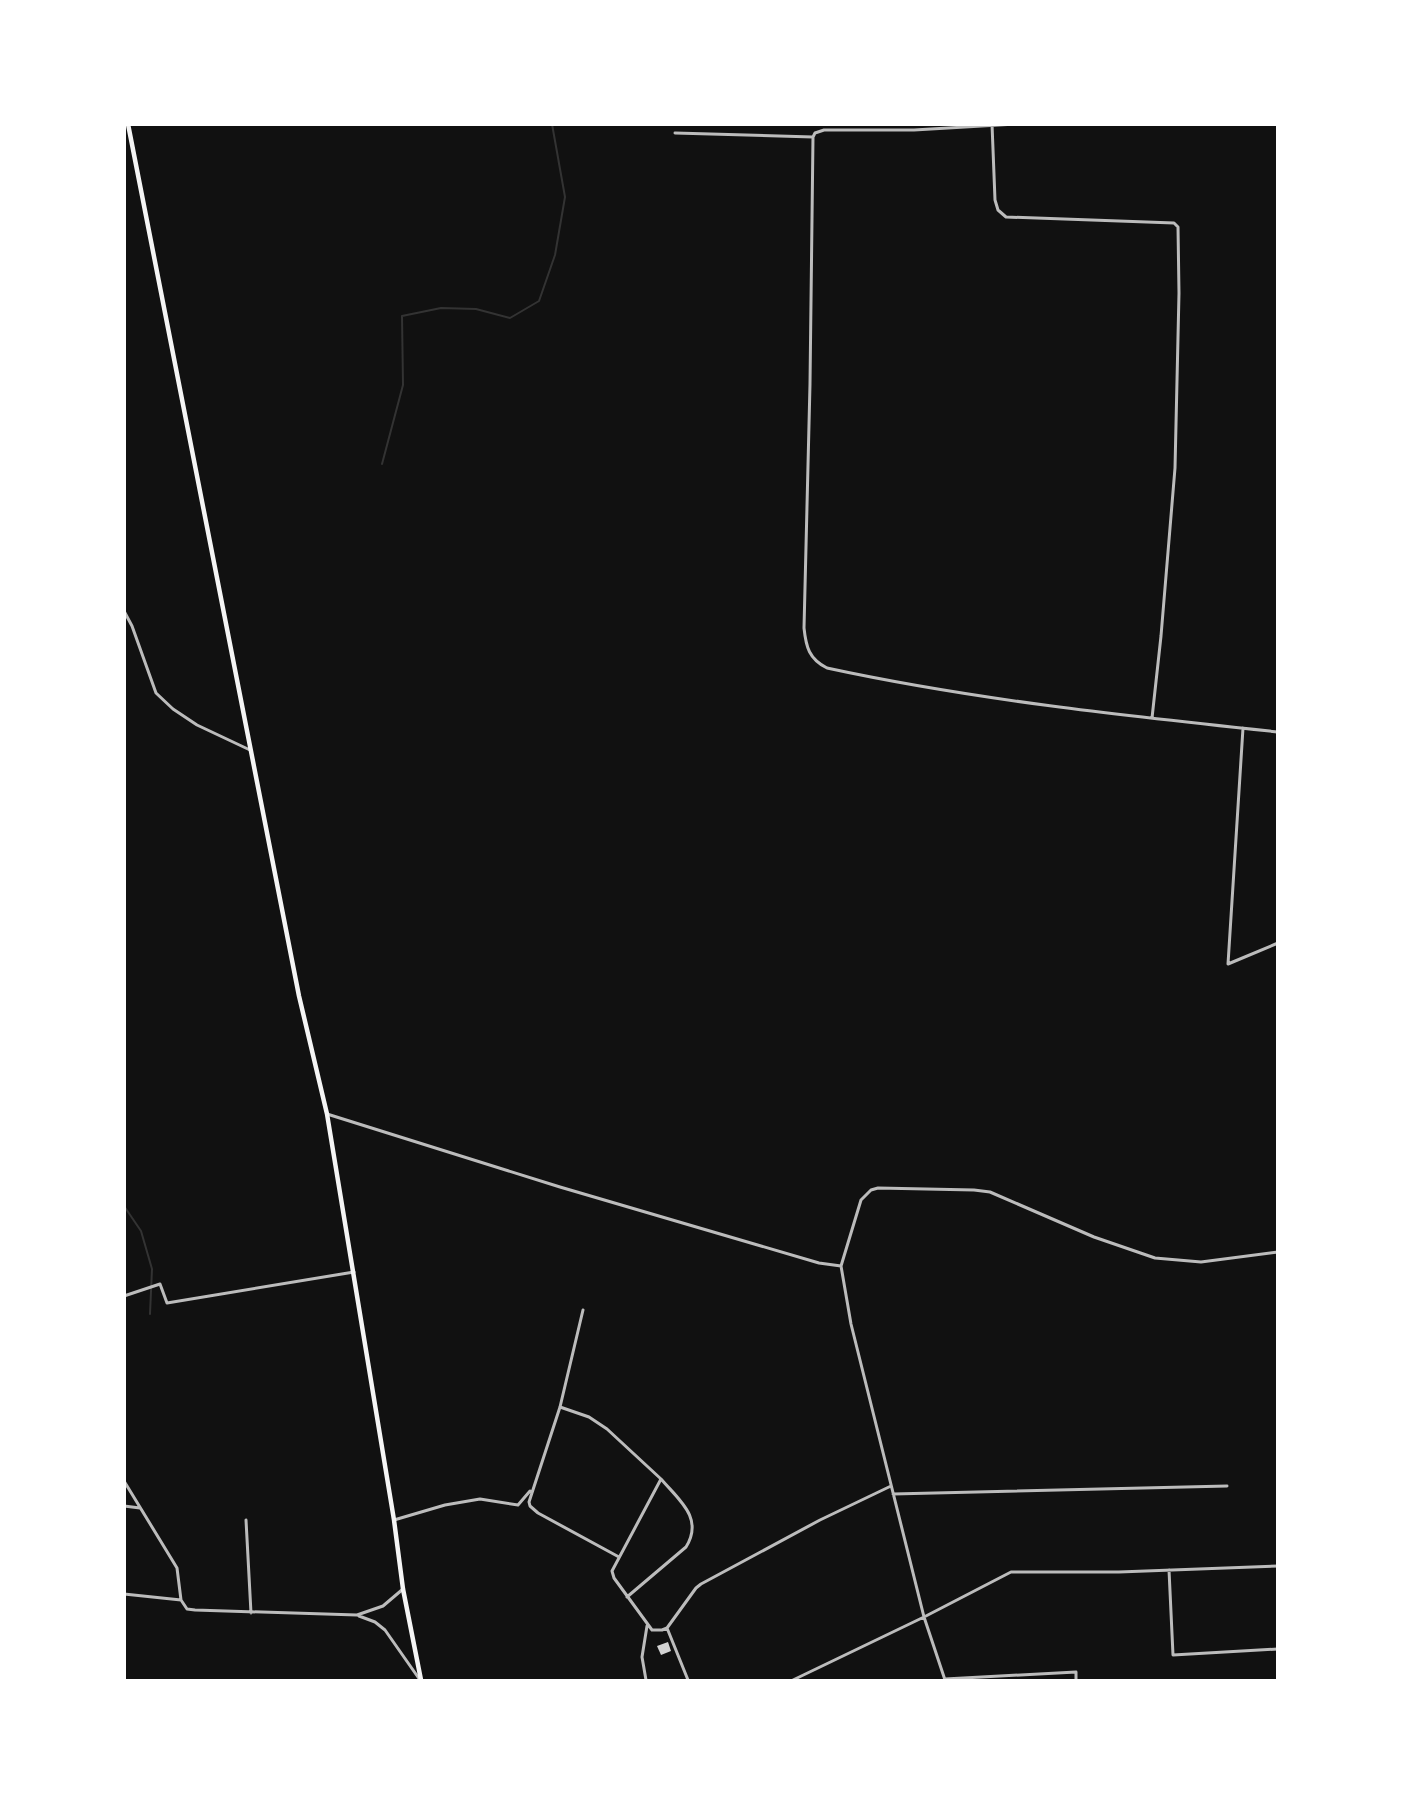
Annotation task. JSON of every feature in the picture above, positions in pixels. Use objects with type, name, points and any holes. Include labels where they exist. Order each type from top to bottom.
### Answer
[{"type":"main road","points":[[127,128],[299,996],[327,1114],[404,1589],[421,1680]]},
{"type":"street","points":[[914,124],[914,130]]},
{"type":"street","points":[[1016,124],[914,130],[824,130],[815,133],[813,137],[804,628],[806,644],[812,657],[827,668],[885,680],[1152,718],[1278,732]]},
{"type":"street","points":[[992,126],[995,200],[998,210],[1006,217],[1174,223],[1178,227],[1179,292],[1175,468],[1152,718]]},
{"type":"street","points":[[675,134],[813,137]]},
{"type":"street","points":[[124,611],[156,693],[173,710],[197,725],[250,750]]},
{"type":"street","points":[[1243,729],[1228,964],[1278,943]]},
{"type":"street","points":[[327,1114],[571,1190],[819,1263],[840,1266]]},
{"type":"street","points":[[1076,1680],[1076,1672],[945,1680],[924,1617],[850,1324],[840,1266],[861,1200],[871,1190],[878,1188],[974,1190],[990,1192],[1094,1236],[1133,1251],[1169,1261],[1201,1262],[1278,1252]]},
{"type":"street","points":[[124,1296],[160,1284],[167,1304],[354,1272]]},
{"type":"street","points":[[583,1310],[561,1407],[531,1490],[529,1502],[533,1509],[619,1557]]},
{"type":"street","points":[[561,1407],[589,1417],[608,1429],[661,1479],[690,1515],[693,1524],[691,1539],[686,1547],[627,1597]]},
{"type":"street","points":[[661,1479],[612,1571],[614,1578],[647,1626],[656,1630],[667,1628],[701,1584],[820,1520],[891,1486]]},
{"type":"street","points":[[124,1481],[177,1568],[181,1600],[187,1609],[357,1615],[383,1606],[404,1589]]},
{"type":"street","points":[[893,1494],[1227,1486]]},
{"type":"street","points":[[394,1520],[445,1505],[480,1499],[518,1504],[531,1490]]},
{"type":"street","points":[[124,1506],[140,1508]]},
{"type":"street","points":[[246,1520],[251,1613]]},
{"type":"street","points":[[793,1680],[1011,1572],[1278,1566]]},
{"type":"street","points":[[1169,1570],[1173,1655],[1278,1649]]},
{"type":"street","points":[[124,1594],[181,1600]]},
{"type":"street","points":[[357,1615],[380,1624],[421,1680]]},
{"type":"street","points":[[646,1680],[642,1657],[647,1626]]},
{"type":"street","points":[[667,1628],[688,1680]]},
{"type":"building","points":[[668,1642],[671,1651],[661,1655],[657,1646]]},
{"type":"waterway","points":[[382,464],[403,385],[402,316],[441,308],[476,309],[510,318],[539,301],[555,255],[565,197],[552,124]]},
{"type":"waterway","points":[[124,1206],[141,1231],[152,1269],[150,1314]]}]
